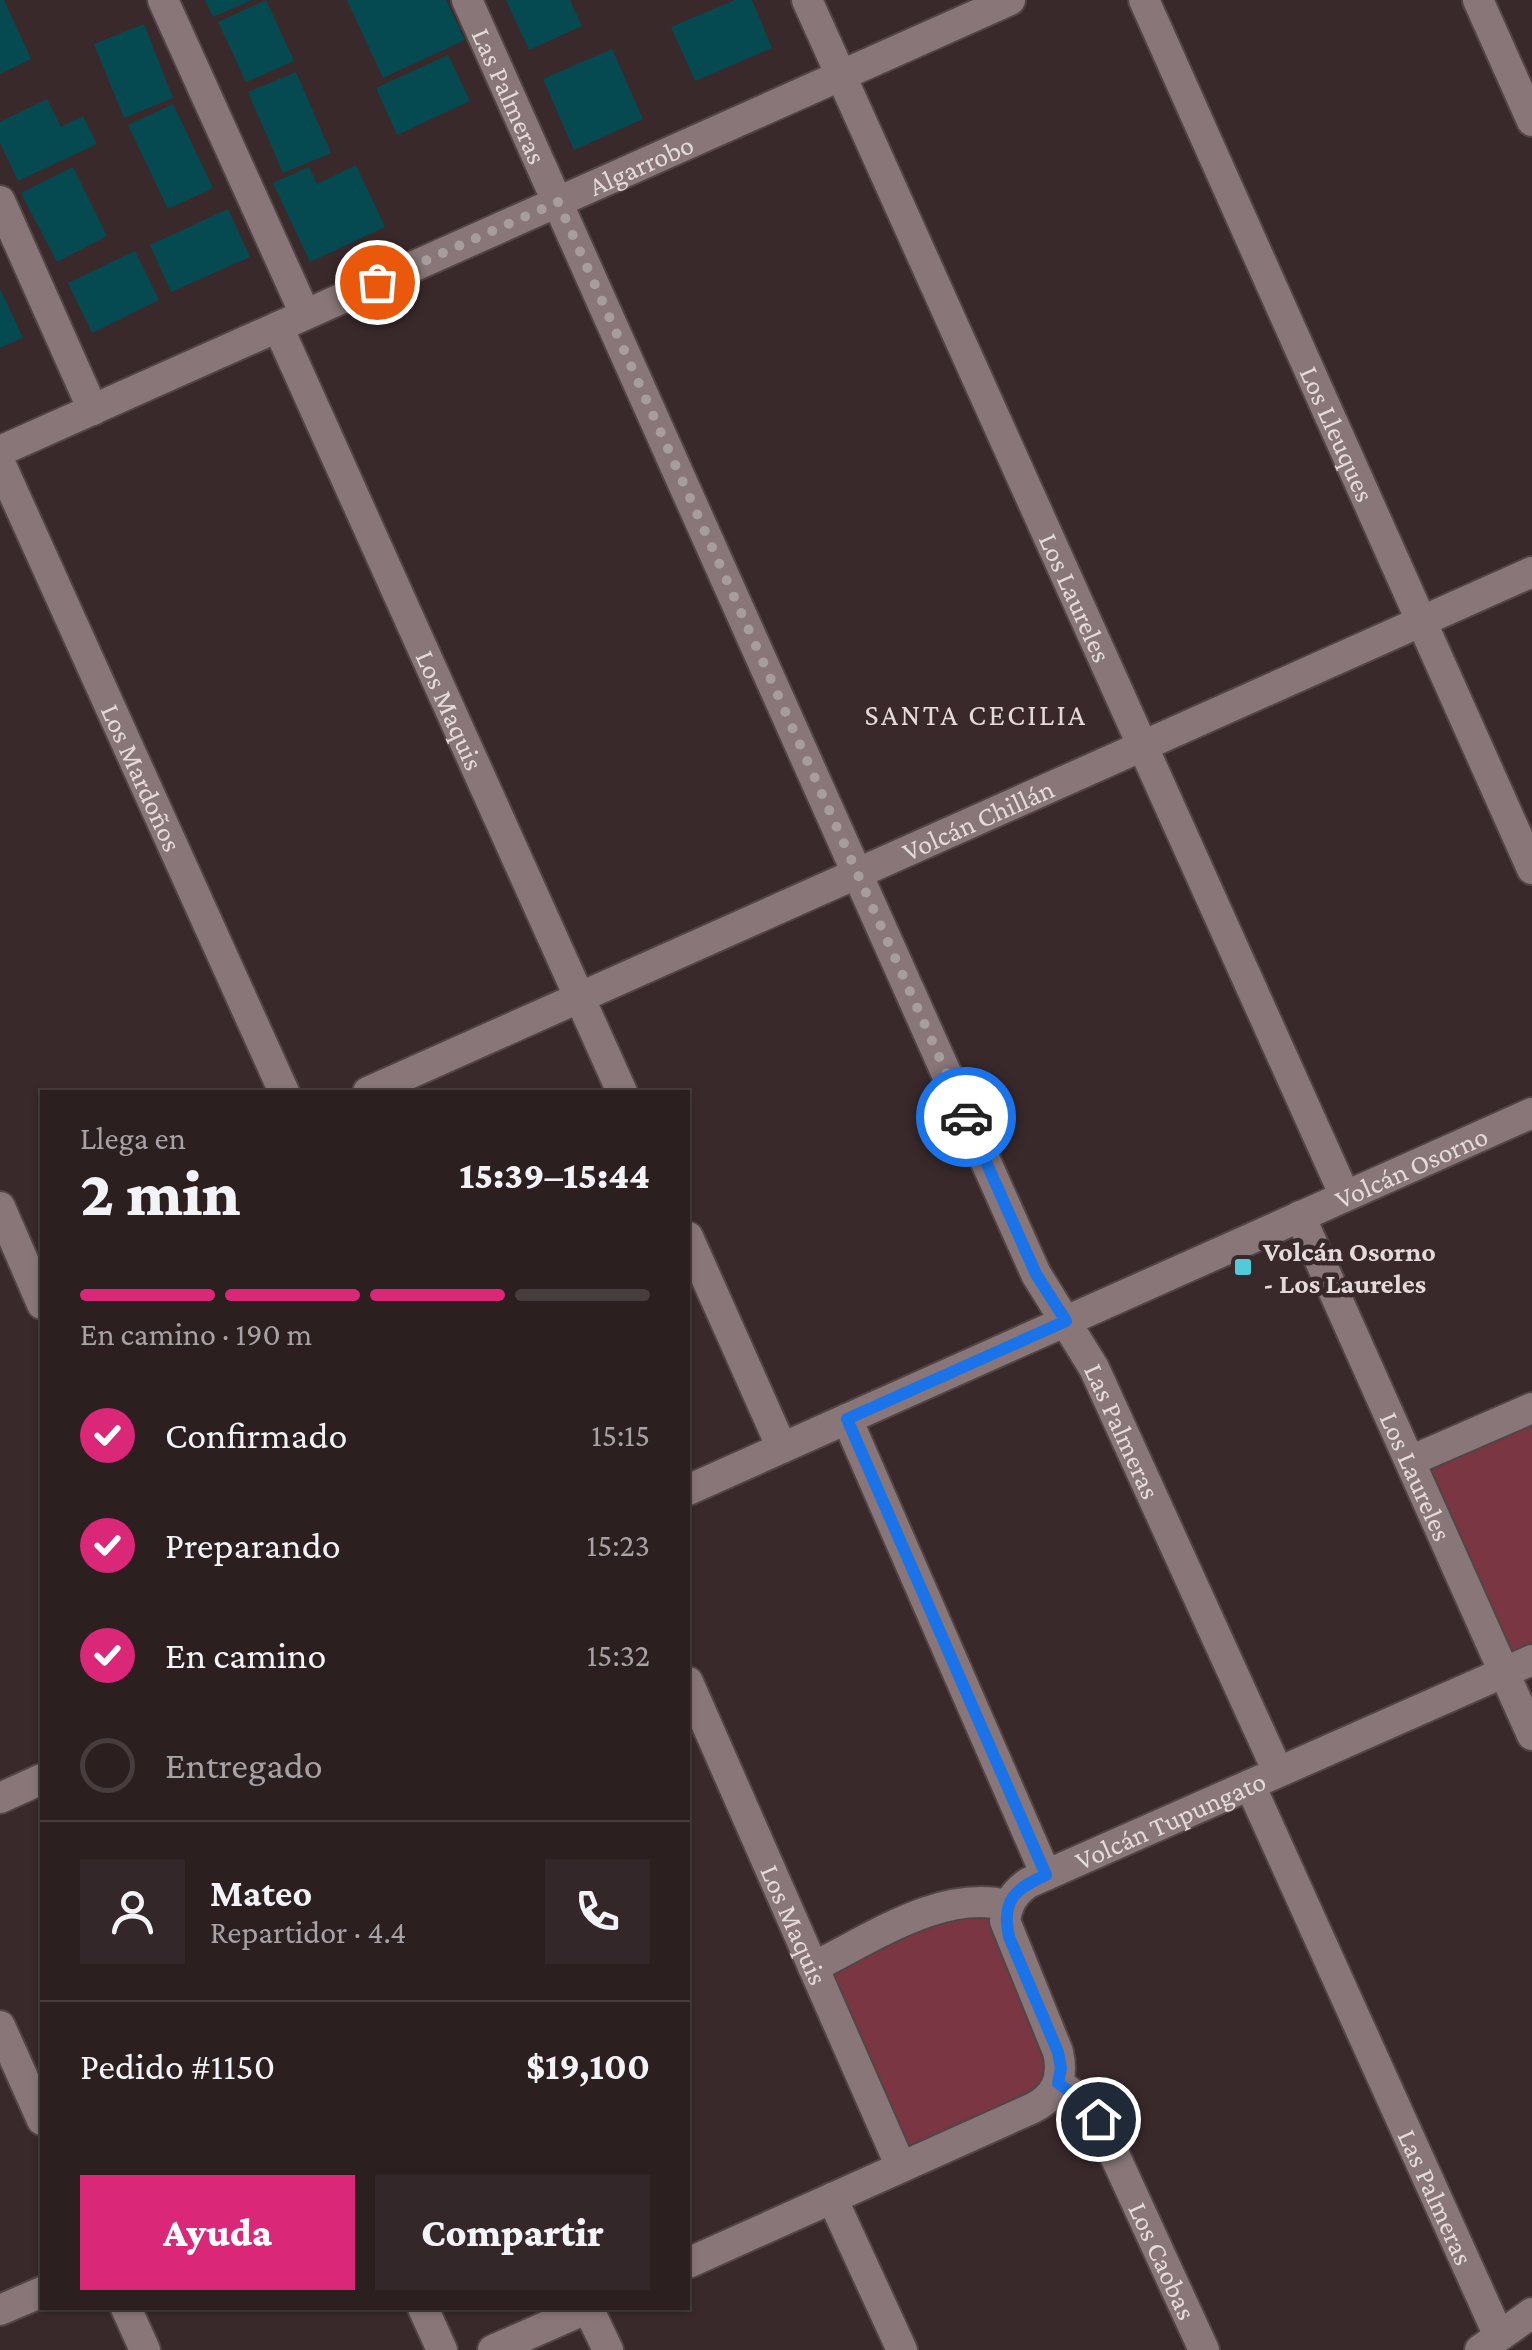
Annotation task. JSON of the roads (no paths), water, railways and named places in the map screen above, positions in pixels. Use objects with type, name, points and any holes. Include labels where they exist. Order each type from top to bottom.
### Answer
[{"type":"street","name":"Los Maquis","points":[[164,0],[292,321],[621,1090]]},
{"type":"street","name":"Las Palmeras","points":[[467,0],[1036,1274],[1094,1368],[1490,2343]]},
{"type":"street","name":"Los Laureles","points":[[807,0],[1345,1196]]},
{"type":"street","name":"Algarrobo","points":[[0,451],[1010,0]]},
{"type":"street","name":"Los Lleuques","points":[[1144,0],[1532,869]]},
{"type":"street","points":[[1478,0],[1532,121]]},
{"type":"street","points":[[0,201],[93,410]]},
{"type":"street","name":"Los Mardoños","points":[[0,463],[283,1090]]},
{"type":"street","name":"Volcán Chillán","points":[[373,1090],[1532,572]]},
{"type":"street","name":"Volcán Osorno","points":[[690,1489],[1532,1113]]},
{"type":"street","points":[[0,1207],[40,1299]]},
{"type":"street","name":"Los Laureles","points":[[1300,1216],[1410,1462],[1518,1666],[1532,1735]]},
{"type":"street","points":[[690,1241],[782,1448]]},
{"type":"street","points":[[1410,1462],[1532,1408]]},
{"type":"street","points":[[847,1419],[1046,1875]]},
{"type":"street","name":"Volcán Tupungato","points":[[1008,1905],[1015,1892],[1046,1875],[1518,1666]]},
{"type":"street","name":"Los Maquis","points":[[690,1687],[901,2168]]},
{"type":"street","points":[[0,1798],[40,1780]]},
{"type":"street","points":[[690,2261],[1044,2102],[1058,2083],[1058,2052],[1009,1937],[1005,1921],[1008,1905],[952,1902],[813,1967]]},
{"type":"street","points":[[0,2026],[40,2116]]},
{"type":"street","name":"Los Caobas","points":[[1058,2083],[1087,2104],[1098,2119],[1204,2350]]},
{"type":"street","points":[[832,2198],[902,2350]]},
{"type":"street","points":[[0,2310],[40,2293]]},
{"type":"street","points":[[127,2310],[145,2350]]},
{"type":"street","points":[[424,2310],[442,2350]]},
{"type":"street","points":[[493,2350],[583,2310]]},
{"type":"street","points":[[589,2310],[608,2350]]},
{"type":"street","points":[[1490,2343],[1532,2313]]},
{"type":"place","name":"Volcán Osorno - Los Laureles","points":[[1243,1267]]},
{"type":"district","name":"SANTA CECILIA","points":[[976,715]]}]
